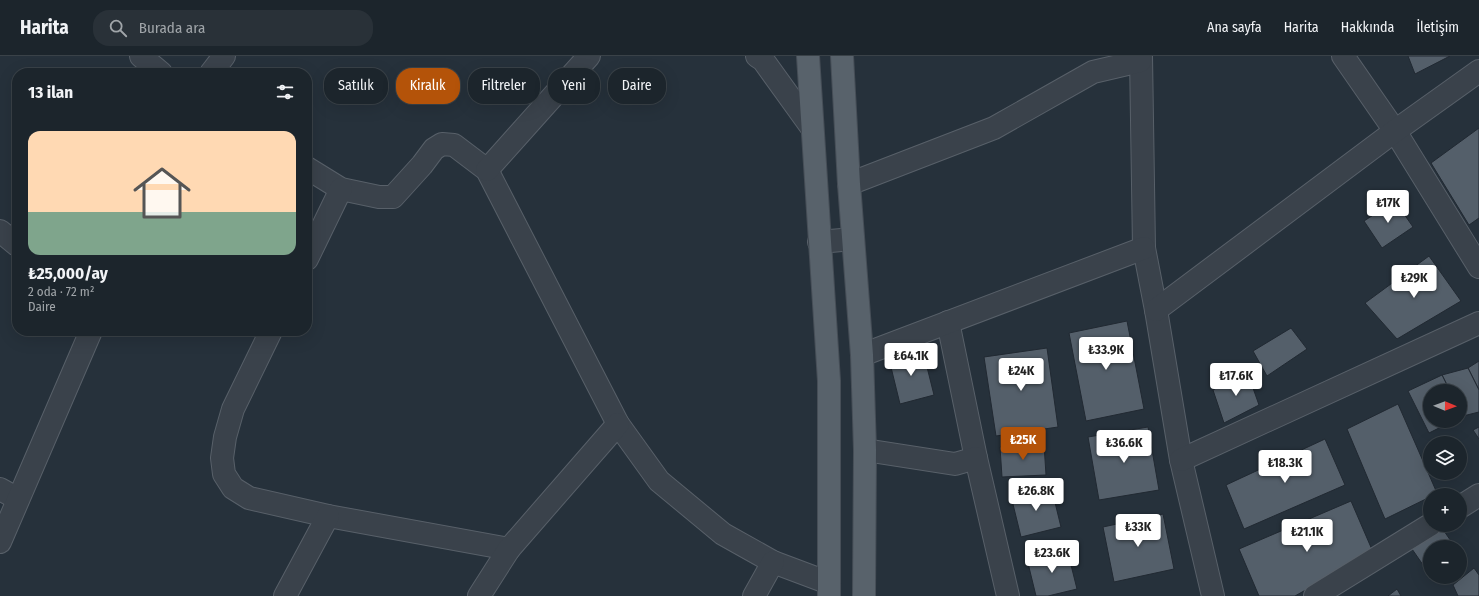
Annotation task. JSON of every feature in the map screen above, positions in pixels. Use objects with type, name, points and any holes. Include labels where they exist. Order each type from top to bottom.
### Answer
[{"type":"main road","points":[[808,56],[829,381],[829,589]]},
{"type":"main road","points":[[842,56],[849,184],[862,355],[865,450],[864,596]]},
{"type":"street","points":[[141,56],[155,68]]},
{"type":"street","points":[[215,68],[224,56]]},
{"type":"street","points":[[487,170],[589,56]]},
{"type":"street","points":[[757,56],[763,60],[812,128]]},
{"type":"street","points":[[1343,56],[1395,131],[1479,267]]},
{"type":"street","points":[[849,184],[994,128],[1093,72],[1140,59],[1144,248],[1181,460],[1213,596]]},
{"type":"street","points":[[1156,310],[1395,131],[1479,71]]},
{"type":"street","points":[[312,171],[341,189],[379,197],[392,197],[422,165],[434,149],[442,144],[454,145],[487,170],[618,424],[659,481],[723,534],[773,562],[829,589]]},
{"type":"street","points":[[312,249],[341,189]]},
{"type":"street","points":[[0,231],[12,241]]},
{"type":"street","points":[[820,242],[853,240]]},
{"type":"street","points":[[862,355],[1144,248]]},
{"type":"street","points":[[948,322],[976,458],[1008,596]]},
{"type":"street","points":[[1181,460],[1479,323]]},
{"type":"street","points":[[0,542],[9,494],[88,336]]},
{"type":"street","points":[[269,336],[233,409],[225,437],[222,458],[224,474],[233,488],[248,498],[328,516],[509,549]]},
{"type":"street","points":[[479,596],[509,549],[618,424]]},
{"type":"street","points":[[865,450],[955,464],[976,458]]},
{"type":"street","points":[[1467,503],[1479,495]]},
{"type":"street","points":[[285,596],[328,516]]},
{"type":"street","points":[[1315,596],[1423,529]]},
{"type":"street","points":[[754,596],[773,562]]},
{"type":"building","points":[[1408,56],[1450,56],[1415,74]]},
{"type":"building","points":[[1479,128],[1479,218],[1469,225],[1431,163]]},
{"type":"building","points":[[1395,201],[1413,227],[1382,248],[1364,221]]},
{"type":"building","points":[[1429,256],[1461,301],[1397,339],[1365,303]]},
{"type":"building","points":[[1127,321],[1144,409],[1086,421],[1069,333]]},
{"type":"building","points":[[1291,328],[1307,349],[1267,376],[1253,351]]},
{"type":"building","points":[[1047,348],[1058,427],[996,436],[984,357]]},
{"type":"building","points":[[923,351],[934,395],[900,404],[889,359]]},
{"type":"building","points":[[1479,361],[1479,390],[1468,368]]},
{"type":"building","points":[[1468,368],[1479,390],[1479,412],[1467,415],[1467,384],[1446,384],[1442,375]]},
{"type":"building","points":[[1247,371],[1259,405],[1224,423],[1213,390]]},
{"type":"building","points":[[1442,375],[1446,384],[1423,384],[1423,421],[1408,391]]},
{"type":"building","points":[[1398,404],[1423,461],[1423,480],[1431,480],[1435,488],[1423,488],[1423,500],[1385,519],[1347,429]]},
{"type":"building","points":[[1148,427],[1159,490],[1099,500],[1088,437]]},
{"type":"building","points":[[1479,427],[1479,439],[1473,430]]},
{"type":"building","points":[[1426,428],[1439,428],[1429,433]]},
{"type":"building","points":[[1325,439],[1345,485],[1244,529],[1226,485]]},
{"type":"building","points":[[1044,444],[1046,475],[1002,477],[1000,447]]},
{"type":"building","points":[[1051,486],[1061,527],[1021,537],[1011,496]]},
{"type":"building","points":[[1351,501],[1373,552],[1295,596],[1259,596],[1239,549]]},
{"type":"building","points":[[1163,514],[1174,569],[1114,582],[1103,527]]},
{"type":"building","points":[[1436,532],[1445,532],[1450,540],[1425,540]]},
{"type":"building","points":[[1423,541],[1423,565],[1412,549]]},
{"type":"building","points":[[1067,549],[1077,589],[1048,596],[1036,596],[1027,559]]},
{"type":"building","points":[[1474,568],[1479,575],[1479,596],[1458,596],[1453,585],[1467,584],[1467,574]]},
{"type":"building","points":[[1397,589],[1401,596],[1388,596]]}]
